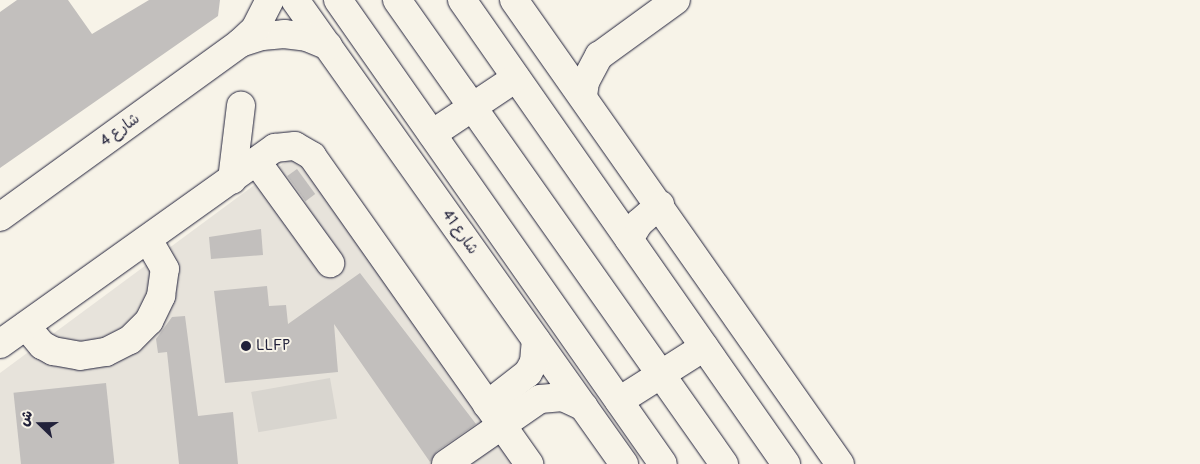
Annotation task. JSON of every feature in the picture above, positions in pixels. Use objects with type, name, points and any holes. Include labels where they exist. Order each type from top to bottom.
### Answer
[{"type":"street","name":"شارع 4","points":[[0,217],[240,43],[255,29],[270,0]]},
{"type":"street","name":"شارع 41","points":[[295,0],[624,464]]},
{"type":"street","points":[[338,0],[663,464]]},
{"type":"street","points":[[397,0],[724,464]]},
{"type":"street","points":[[462,0],[786,464]]},
{"type":"street","points":[[514,0],[656,198],[840,464]]},
{"type":"street","points":[[583,96],[590,68],[598,56],[676,0]]},
{"type":"street","name":"شارع 4","points":[[240,43],[262,36],[284,34],[307,38],[328,46]]},
{"type":"street","points":[[432,134],[516,78]]},
{"type":"street","points":[[232,180],[241,106]]},
{"type":"street","points":[[0,344],[257,162],[285,145],[304,149],[312,156],[529,464]]},
{"type":"street","points":[[257,162],[330,264]]},
{"type":"street","points":[[613,216],[656,198]]},
{"type":"street","points":[[629,239],[656,198]]},
{"type":"street","points":[[26,326],[42,345],[53,351],[80,356],[106,352],[130,340],[149,321],[161,296],[165,270],[148,240]]},
{"type":"street","points":[[446,464],[494,414],[528,373],[535,357],[536,340]]},
{"type":"street","points":[[619,401],[704,347]]},
{"type":"street","points":[[494,414],[545,398],[563,397],[584,407]]},
{"type":"shaded area","points":[[295,155],[515,464],[0,464],[0,373]]},
{"type":"shaded area","points":[[330,378],[337,418],[258,432],[251,392]]},
{"type":"building","points":[[17,0],[68,0],[92,34],[149,0],[220,0],[218,16],[0,168],[0,12]]},
{"type":"building","points":[[297,169],[315,194],[306,201],[287,176]]},
{"type":"building","points":[[261,229],[263,255],[211,259],[209,237]]},
{"type":"building","name":"LLFP","points":[[360,273],[476,424],[437,451],[430,462],[334,324],[338,372],[225,383],[214,291],[267,286],[269,306],[286,305],[288,324]]},
{"type":"building","points":[[185,316],[198,416],[233,412],[238,464],[179,464],[167,352],[158,353],[156,339],[172,317]]},
{"type":"building","points":[[106,383],[114,464],[21,464],[14,393]]},
{"type":"place","name":"LLFP","points":[[246,346]]}]
